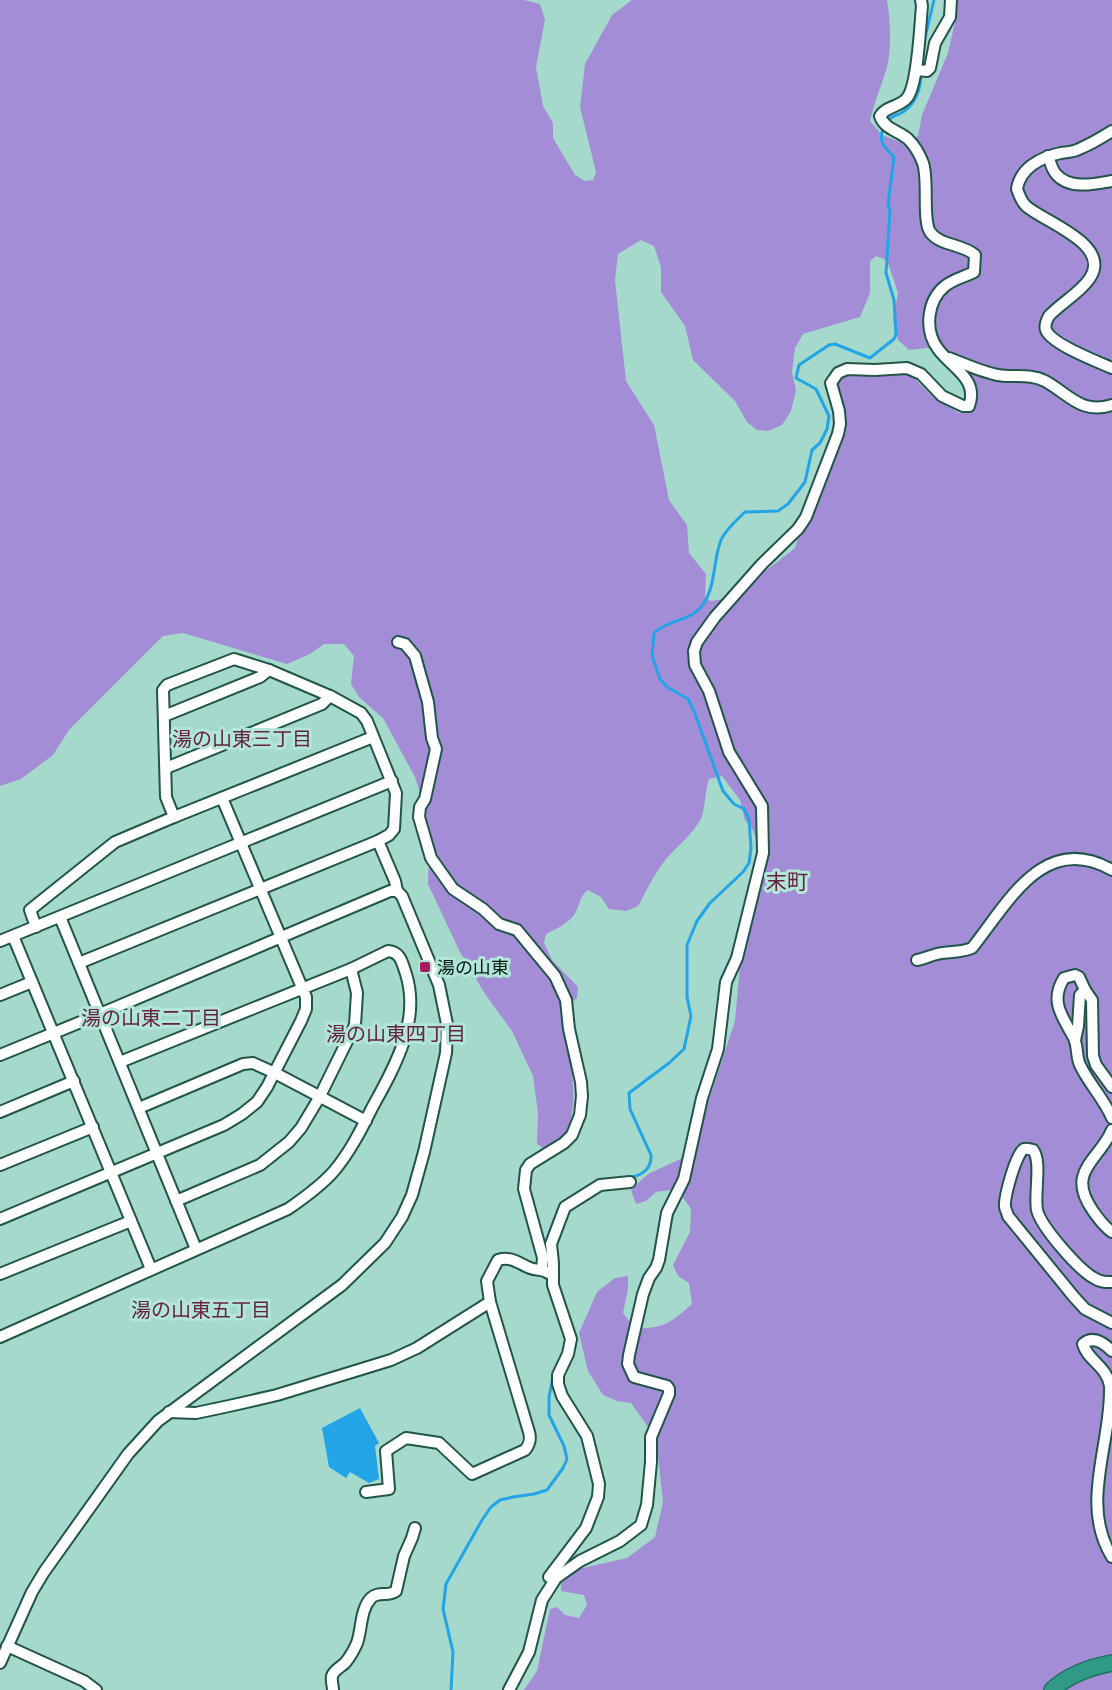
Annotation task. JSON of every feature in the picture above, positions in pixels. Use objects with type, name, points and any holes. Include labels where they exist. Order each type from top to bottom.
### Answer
[{"type":"highway","points":[[1052,1690],[1072,1675],[1095,1666],[1112,1663]]},
{"type":"street","points":[[509,1690],[529,1652],[542,1600],[556,1578],[566,1569],[620,1541],[641,1525],[645,1515],[651,1462],[651,1437],[669,1389],[662,1384],[650,1383],[634,1377],[628,1364],[628,1355],[643,1294],[659,1260],[667,1213],[684,1179],[702,1098],[718,1049],[726,982],[737,958],[762,862],[762,806],[729,752],[709,691],[695,665],[694,651],[697,642],[715,617],[806,517],[838,434],[839,411],[831,383],[838,373],[847,369],[907,368],[921,374],[942,396],[963,406],[969,406],[973,392],[959,370],[938,350],[928,324],[932,305],[938,292],[946,285],[974,272],[975,255],[967,248],[932,235],[928,228],[927,183],[923,161],[908,140],[883,123],[880,116],[906,98],[921,70],[921,0]]},
{"type":"street","points":[[921,70],[930,68],[937,39],[950,17],[951,0]]},
{"type":"street","points":[[1112,131],[1079,150],[1048,156],[1032,164],[1017,183],[1022,202],[1081,240],[1093,255],[1096,265],[1089,279],[1049,316],[1046,330],[1052,338],[1074,352],[1112,368]]},
{"type":"street","points":[[1048,156],[1056,175],[1074,184],[1090,186],[1112,181]]},
{"type":"street","points":[[946,357],[999,375],[1017,375],[1044,380],[1087,408],[1112,405]]},
{"type":"street","points":[[398,642],[405,644],[415,656],[428,702],[432,738],[436,748],[419,817],[431,858],[453,889],[483,909],[499,924],[517,930],[555,976],[566,1000],[569,1029],[581,1082],[582,1096],[578,1125],[572,1136],[564,1143],[530,1164],[524,1179],[524,1189],[543,1258],[542,1269]]},
{"type":"street","points":[[79,963],[378,841],[394,829],[396,793],[361,713],[330,696],[269,670],[234,659],[167,685],[163,690],[166,797],[174,817]]},
{"type":"street","points":[[164,717],[260,677],[269,670]]},
{"type":"street","points":[[166,768],[322,704],[330,696]]},
{"type":"street","points":[[36,927],[30,910],[115,842],[373,737]]},
{"type":"street","points":[[0,941],[392,781]]},
{"type":"street","points":[[0,1219],[224,1125],[257,1102],[275,1073],[306,1009],[306,997],[222,798]]},
{"type":"street","points":[[0,1663],[32,1592],[44,1572],[128,1454],[169,1412],[232,1368],[342,1285],[385,1243],[402,1217],[412,1195],[424,1152],[446,1053],[447,1024],[444,1005],[432,967],[402,896],[397,891],[396,881],[378,841]]},
{"type":"street","points":[[917,960],[927,959],[936,954],[965,951],[972,948],[1018,889],[1036,872],[1060,859],[1089,860],[1112,870]]},
{"type":"street","points":[[0,1054],[390,891],[397,891]]},
{"type":"street","points":[[60,917],[196,1249]]},
{"type":"street","points":[[13,936],[151,1269]]},
{"type":"street","points":[[0,1337],[196,1249],[256,1225],[288,1209],[314,1190],[333,1172],[352,1146],[394,1068],[408,1024],[408,981],[400,957],[394,951],[388,951],[351,969],[120,1062]]},
{"type":"street","points":[[177,1202],[260,1165],[289,1142],[300,1128],[319,1098],[355,1025],[357,993],[351,969]]},
{"type":"street","points":[[1075,1040],[1060,1014],[1058,1000],[1059,986],[1064,978],[1075,975],[1079,977],[1092,1000],[1093,1056],[1096,1065],[1112,1087]]},
{"type":"street","points":[[0,995],[32,982]]},
{"type":"street","points":[[1085,990],[1080,994],[1075,1040],[1077,1057],[1112,1118]]},
{"type":"street","points":[[139,1108],[243,1064],[253,1063],[366,1121]]},
{"type":"street","points":[[0,1112],[74,1081]]},
{"type":"street","points":[[0,1165],[93,1127]]},
{"type":"street","points":[[1112,1130],[1088,1166],[1082,1178],[1082,1186],[1090,1208],[1112,1232]]},
{"type":"street","points":[[1112,1282],[1103,1282],[1091,1277],[1072,1260],[1040,1218],[1035,1195],[1038,1158],[1033,1150],[1027,1148],[1023,1150],[1016,1158],[1006,1202],[1005,1209],[1008,1216],[1085,1309],[1112,1323]]},
{"type":"street","points":[[542,1600],[538,1595],[586,1528],[598,1497],[597,1472],[588,1436],[562,1396],[558,1384],[558,1375],[568,1354],[571,1339],[553,1285],[551,1244],[565,1207],[600,1185],[630,1182]]},
{"type":"street","points":[[0,1274],[131,1221]]},
{"type":"street","points":[[366,1492],[389,1489],[386,1451],[406,1438],[439,1443],[472,1474],[525,1450],[528,1446],[530,1432],[490,1302],[487,1281],[498,1260],[506,1258],[530,1268],[542,1269],[553,1277]]},
{"type":"street","points":[[169,1412],[196,1413],[277,1395],[391,1360],[417,1348],[490,1302]]},
{"type":"street","points":[[1112,1351],[1106,1344],[1095,1340],[1083,1344],[1104,1369],[1110,1384],[1109,1430],[1097,1504],[1098,1521],[1103,1540],[1112,1557]]},
{"type":"street","points":[[333,1690],[334,1672],[343,1665],[358,1640],[358,1630],[368,1603],[378,1594],[392,1594],[396,1591],[404,1556],[415,1527]]},
{"type":"street","points":[[7,1646],[84,1681],[96,1690]]},
{"type":"shaded area","points":[[0,0],[524,0],[540,4],[545,20],[536,67],[543,106],[553,123],[553,138],[575,175],[585,181],[593,180],[596,172],[580,107],[585,64],[612,15],[632,0],[887,0],[890,34],[889,59],[870,121],[882,135],[908,145],[918,136],[922,115],[948,53],[955,22],[953,0],[1112,0],[1112,1690],[524,1690],[537,1671],[550,1609],[557,1607],[565,1615],[579,1618],[587,1605],[584,1595],[561,1591],[561,1580],[574,1570],[627,1558],[655,1537],[663,1502],[656,1438],[631,1403],[617,1401],[603,1395],[588,1371],[579,1333],[597,1292],[615,1278],[628,1276],[623,1313],[635,1328],[660,1326],[692,1304],[689,1283],[678,1276],[673,1265],[690,1232],[691,1209],[677,1189],[656,1192],[646,1201],[636,1204],[631,1190],[648,1174],[687,1156],[693,1149],[735,1021],[743,933],[763,856],[753,830],[745,820],[740,800],[722,776],[709,779],[701,819],[663,863],[638,906],[626,911],[609,909],[601,897],[588,890],[571,918],[546,934],[544,943],[552,960],[578,987],[577,998],[568,1008],[563,1020],[573,1078],[570,1123],[564,1135],[556,1143],[543,1148],[537,1144],[538,1113],[533,1076],[512,1031],[485,994],[459,950],[428,884],[429,856],[421,796],[415,777],[383,718],[359,697],[351,684],[354,656],[344,644],[324,644],[310,654],[287,664],[183,633],[163,636],[69,730],[53,755],[21,779],[0,786]],"holes":[[[641,240],[654,246],[661,267],[661,292],[685,326],[693,360],[735,401],[747,422],[757,430],[768,431],[782,425],[791,411],[796,390],[792,372],[795,348],[803,334],[860,317],[870,293],[870,261],[876,256],[887,260],[898,293],[893,320],[898,340],[909,350],[927,348],[948,351],[971,380],[978,394],[972,409],[959,413],[932,396],[902,366],[835,376],[832,441],[795,548],[731,598],[710,601],[705,596],[706,574],[689,553],[687,525],[669,500],[654,425],[626,381],[615,280],[618,254]]]},
{"type":"water","points":[[360,1408],[379,1443],[375,1446],[379,1479],[369,1483],[350,1472],[346,1478],[329,1467],[322,1428]]},
{"type":"waterway","points":[[924,42],[934,0]]},
{"type":"waterway","points":[[887,122],[910,107],[918,93],[923,54]]},
{"type":"waterway","points":[[630,1177],[645,1170],[650,1164],[651,1155],[630,1109],[629,1093],[684,1049],[691,1016],[687,997],[687,945],[697,921],[710,903],[743,872],[749,863],[751,848],[749,819],[744,809],[734,804],[723,791],[688,699],[667,687],[660,679],[652,656],[654,633],[660,628],[693,614],[704,603],[711,588],[721,540],[735,521],[745,512],[778,511],[788,504],[805,482],[812,450],[820,443],[827,429],[829,416],[816,389],[796,378],[799,365],[829,345],[835,344],[870,358],[894,339],[896,334],[894,300],[886,273],[890,210],[888,204],[894,157],[882,141],[883,129]]},
{"type":"waterway","points":[[547,1240],[558,1210]]},
{"type":"waterway","points":[[451,1690],[453,1652],[443,1609],[446,1584],[491,1507],[500,1500],[547,1490],[567,1459],[564,1446],[549,1415],[549,1397],[554,1372]]},
{"type":"place","name":"湯の山東","points":[[425,967]]},
{"type":"district","name":"湯の山東三丁目","points":[[242,739]]},
{"type":"district","name":"末町","points":[[787,881]]},
{"type":"district","name":"湯の山東二丁目","points":[[151,1018]]},
{"type":"district","name":"湯の山東四丁目","points":[[396,1034]]},
{"type":"district","name":"湯の山東五丁目","points":[[201,1310]]}]
